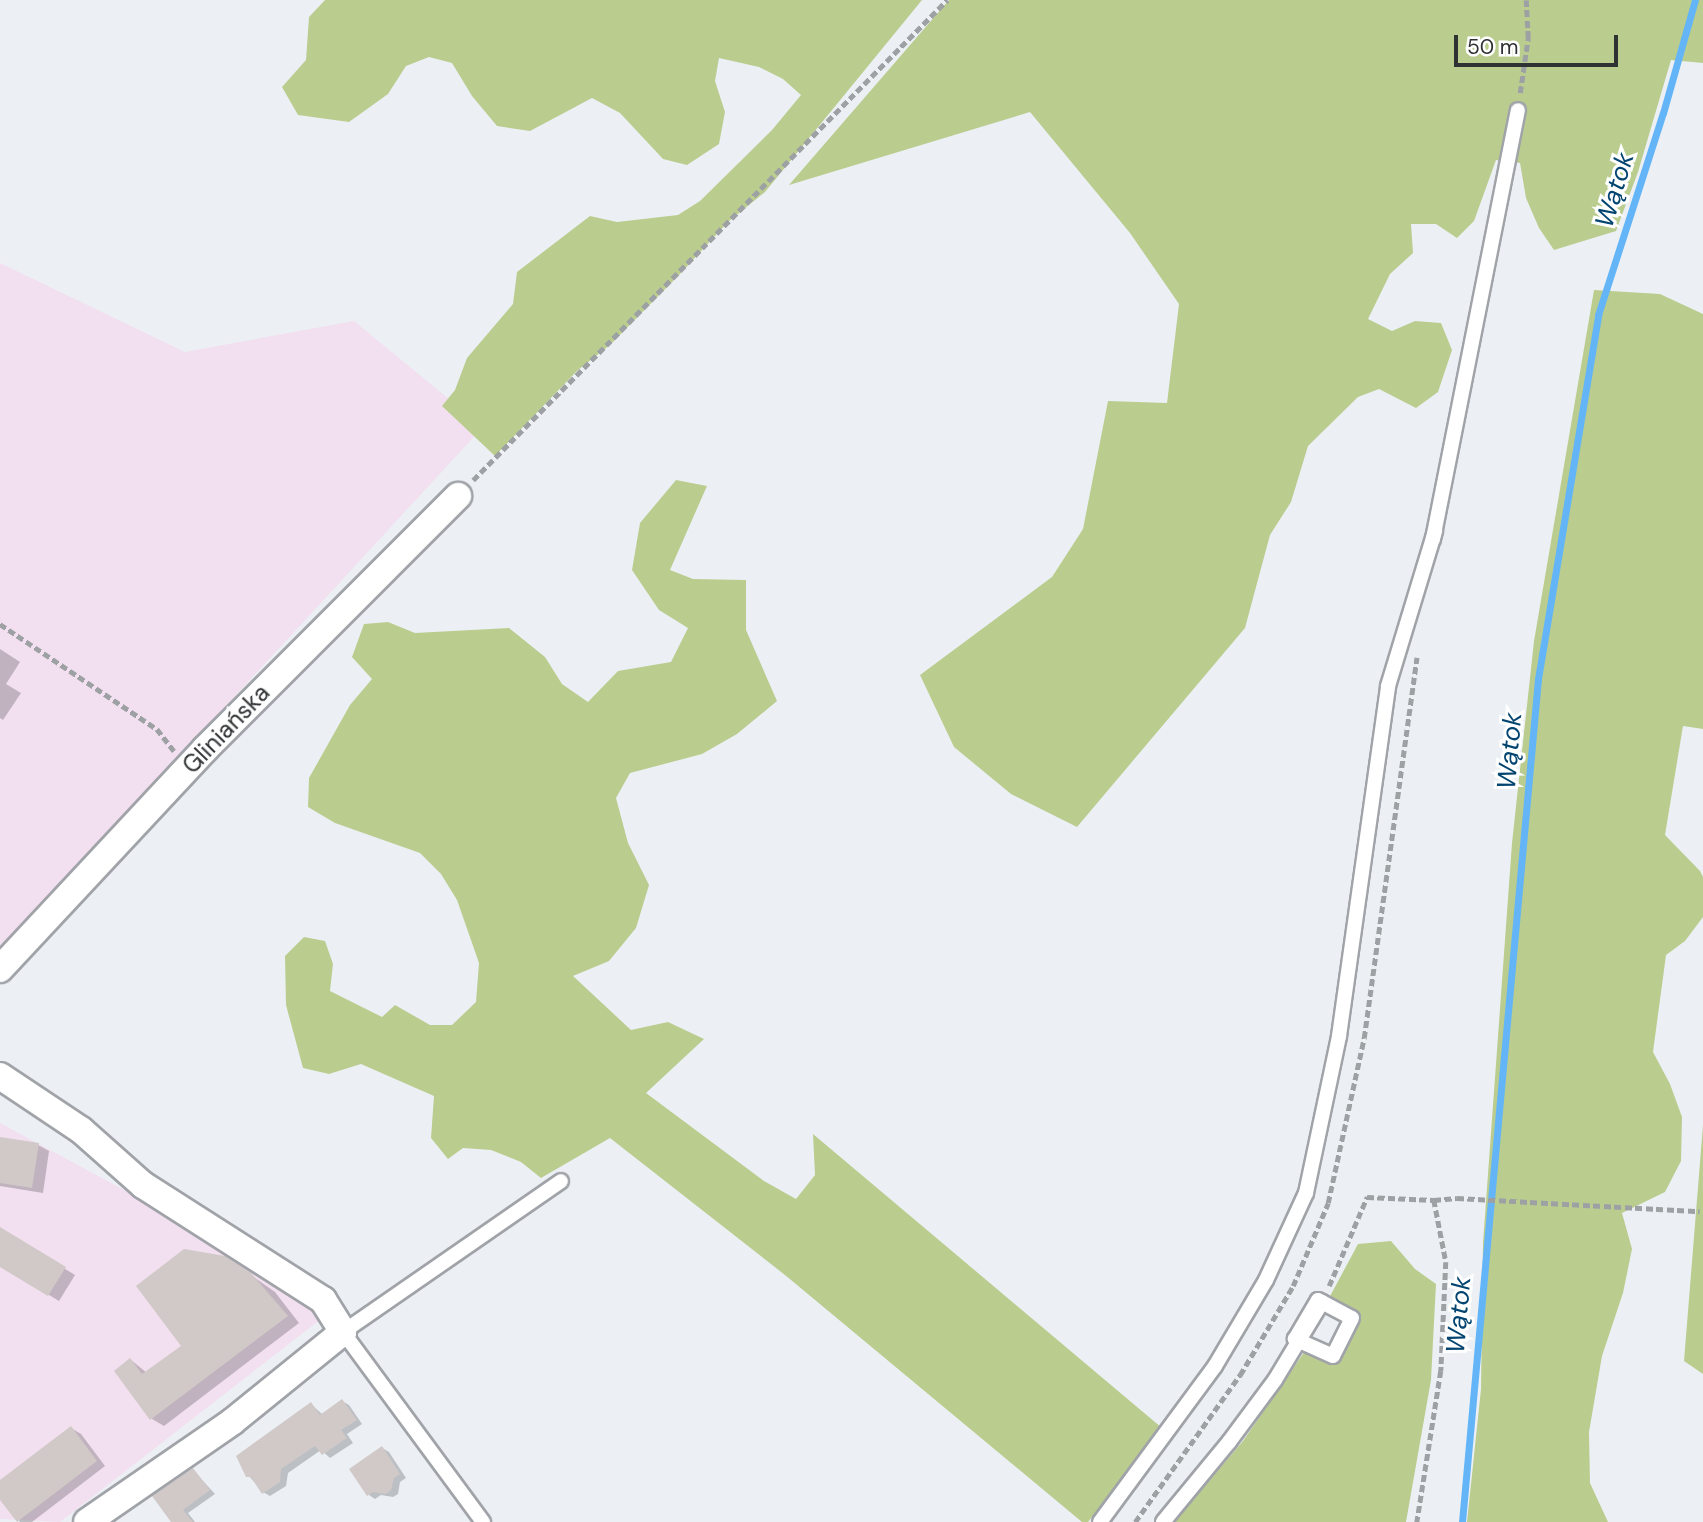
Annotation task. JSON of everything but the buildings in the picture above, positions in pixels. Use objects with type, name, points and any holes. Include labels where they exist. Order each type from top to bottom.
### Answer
[{"type":"street","name":"Gliniańska","points":[[0,969],[187,769],[458,496]]},
{"type":"street","points":[[0,1076],[81,1130],[143,1185],[323,1300],[343,1332],[232,1422],[87,1522]]},
{"type":"lane","points":[[1100,1522],[1215,1366],[1266,1280],[1306,1193],[1339,1036],[1388,687],[1424,586],[1518,110]]},
{"type":"lane","points":[[483,1522],[343,1332],[561,1181]]},
{"type":"lane","points":[[1318,1300],[1352,1318],[1332,1356],[1299,1341],[1295,1339],[1318,1300]]},
{"type":"lane","points":[[1163,1522],[1230,1442],[1275,1380],[1299,1341]]},
{"type":"path","points":[[458,496],[947,0]]},
{"type":"path","points":[[1518,110],[1528,38],[1527,0]]},
{"type":"path","points":[[0,624],[157,729],[187,769]]},
{"type":"path","points":[[1322,1302],[1367,1197],[1434,1200],[1457,1198],[1700,1211]]},
{"type":"path","points":[[1416,1522],[1441,1371],[1446,1262],[1434,1200]]},
{"type":"shaded area","points":[[0,263],[185,352],[354,321],[483,427],[0,951]]},
{"type":"shaded area","points":[[0,1123],[250,1258],[321,1319],[60,1522],[0,1519]]},
{"type":"green space","points":[[325,0],[922,0],[765,192],[728,222],[610,345],[578,370],[495,456],[442,406],[455,390],[467,358],[513,304],[517,272],[590,216],[617,222],[678,215],[700,201],[772,130],[801,95],[783,79],[759,67],[719,58],[715,81],[725,112],[719,144],[687,165],[663,159],[620,113],[592,98],[530,131],[497,126],[472,96],[452,63],[429,57],[406,66],[388,94],[349,122],[298,115],[282,87],[306,60],[309,17]]},
{"type":"green space","points":[[949,0],[1703,0],[1703,63],[1671,60],[1638,172],[1616,231],[1554,250],[1539,228],[1526,198],[1520,163],[1496,160],[1474,221],[1457,238],[1436,224],[1411,224],[1413,253],[1390,274],[1368,319],[1392,331],[1415,321],[1441,323],[1452,350],[1438,392],[1416,408],[1379,389],[1358,397],[1308,446],[1291,502],[1270,535],[1245,628],[1077,827],[1011,794],[954,747],[920,675],[1052,577],[1083,529],[1108,401],[1167,403],[1179,304],[1130,233],[1030,112],[789,185]]},
{"type":"green space","points":[[1594,290],[1660,294],[1703,314],[1703,729],[1683,726],[1665,835],[1703,877],[1703,917],[1685,941],[1666,955],[1653,1052],[1670,1084],[1682,1117],[1681,1161],[1665,1192],[1622,1213],[1632,1249],[1623,1293],[1602,1356],[1589,1432],[1590,1483],[1608,1522],[1467,1522],[1481,1389],[1483,1243],[1512,843],[1534,641]]},
{"type":"green space","points":[[676,480],[707,486],[670,570],[693,579],[746,580],[746,630],[777,701],[737,734],[702,754],[630,773],[616,798],[628,843],[649,885],[636,928],[609,961],[573,976],[631,1030],[668,1022],[704,1039],[646,1093],[764,1181],[796,1199],[815,1175],[813,1134],[1162,1428],[1088,1522],[1082,1522],[785,1275],[610,1138],[541,1178],[521,1162],[491,1150],[463,1148],[448,1159],[431,1138],[434,1096],[361,1064],[329,1074],[303,1068],[286,1005],[285,956],[304,937],[325,941],[333,964],[330,991],[382,1017],[395,1005],[430,1025],[452,1025],[476,1002],[479,963],[457,900],[441,874],[420,853],[335,823],[308,807],[309,778],[350,705],[372,679],[352,657],[364,624],[388,622],[415,633],[509,628],[545,657],[562,684],[588,702],[618,671],[671,662],[688,628],[659,610],[632,570],[640,523]]},
{"type":"green space","points":[[1703,1125],[1703,1374],[1684,1361]]},
{"type":"green space","points":[[1391,1241],[1415,1269],[1436,1284],[1431,1380],[1406,1522],[1174,1522],[1243,1441],[1307,1348],[1333,1360],[1356,1316],[1328,1300],[1358,1244]]},
{"type":"waterway","name":"Wątok","points":[[1462,1522],[1538,679],[1598,315],[1663,113],[1695,0]]}]
